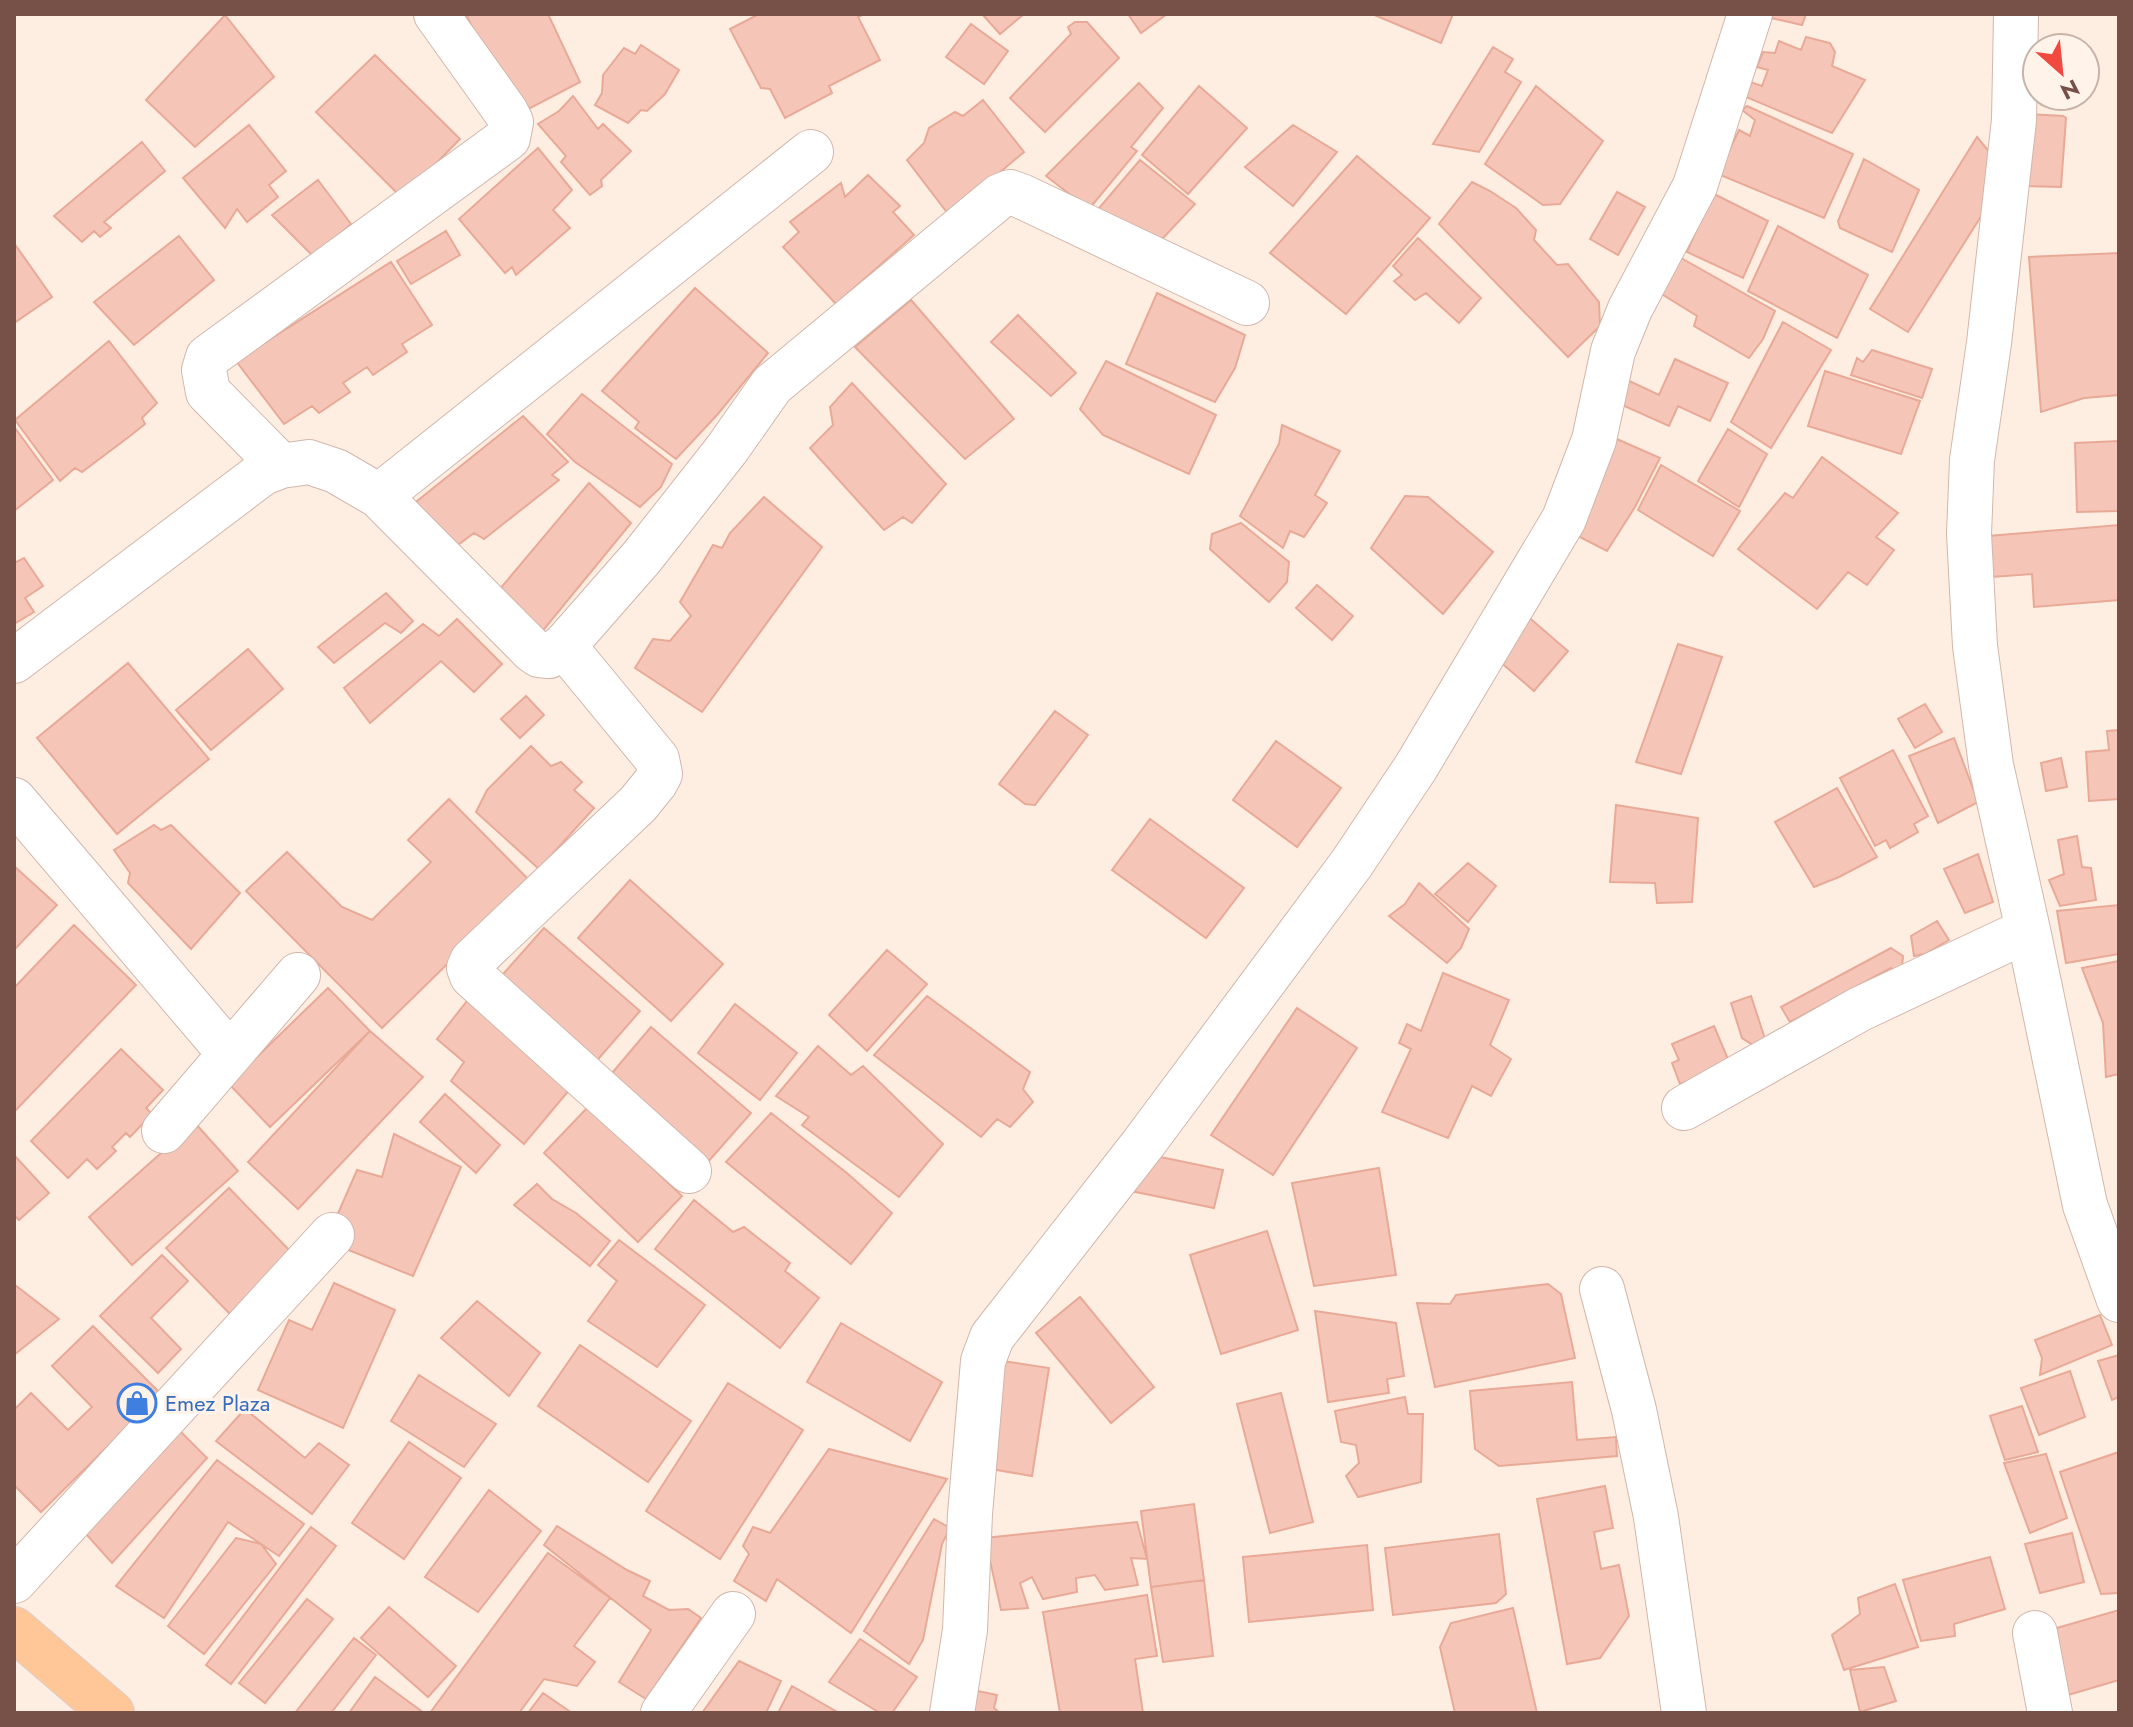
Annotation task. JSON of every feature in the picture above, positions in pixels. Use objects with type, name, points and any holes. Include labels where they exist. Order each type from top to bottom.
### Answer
[{"type":"main road","points":[[14,1629],[112,1713]]},
{"type":"street","points":[[281,466],[208,392],[204,370],[208,357],[508,138],[511,122],[506,112],[436,14]]},
{"type":"street","points":[[952,1713],[965,1630],[970,1514],[983,1361],[992,1337],[1143,1144],[1352,863],[1416,767],[1564,519],[1594,440],[1613,351],[1630,309],[1695,186],[1750,14]]},
{"type":"street","points":[[2016,14],[2014,120],[1989,343],[1972,460],[1969,534],[1975,646],[1991,765],[2085,1205],[2119,1300]]},
{"type":"street","points":[[379,496],[811,152]]},
{"type":"street","points":[[14,661],[263,473],[281,466],[309,462],[336,471],[379,496],[532,650],[549,656],[564,646],[642,557],[727,449],[772,385],[1000,196],[1010,192],[1247,303]]},
{"type":"street","points":[[564,646],[657,759],[660,774],[638,804],[472,961],[469,968],[472,976],[689,1171]]},
{"type":"street","points":[[14,800],[230,1054]]},
{"type":"street","points":[[1684,1108],[1860,1009],[2028,930]]},
{"type":"street","points":[[164,1131],[298,975]]},
{"type":"street","points":[[14,1581],[332,1235]]},
{"type":"street","points":[[1602,1289],[1634,1410],[1656,1517],[1684,1713]]},
{"type":"street","points":[[663,1713],[733,1614]]},
{"type":"street","points":[[2035,1633],[2050,1713]]},
{"type":"building","points":[[466,14],[548,14],[580,82],[517,115],[497,81]]},
{"type":"building","points":[[759,14],[864,14],[858,17],[880,60],[829,86],[832,93],[785,118],[770,89],[761,88],[730,29]]},
{"type":"building","points":[[982,14],[1024,14],[1000,34]]},
{"type":"building","points":[[1128,14],[1167,14],[1141,33]]},
{"type":"building","points":[[1372,14],[1453,14],[1441,43]]},
{"type":"building","points":[[1772,14],[1806,14],[1802,25],[1771,18]]},
{"type":"building","points":[[225,15],[274,77],[195,147],[146,100]]},
{"type":"building","points":[[1075,22],[1087,22],[1119,58],[1045,132],[1010,98],[1071,34],[1068,27]]},
{"type":"building","points":[[971,24],[1008,51],[984,84],[946,57]]},
{"type":"building","points":[[1806,37],[1830,43],[1835,52],[1832,66],[1865,80],[1832,133],[1746,97],[1750,82],[1762,86],[1768,70],[1757,67],[1763,52],[1775,53],[1779,41],[1801,50]]},
{"type":"building","points":[[641,45],[679,70],[665,94],[628,123],[595,105],[602,93],[603,75],[624,48],[635,54]]},
{"type":"building","points":[[1493,47],[1513,59],[1505,72],[1521,82],[1479,152],[1433,144]]},
{"type":"building","points":[[375,55],[460,139],[402,198],[316,112]]},
{"type":"building","points":[[1139,83],[1163,108],[1131,147],[1137,151],[1089,209],[1046,176]]},
{"type":"building","points":[[1199,86],[1247,128],[1188,194],[1142,155]]},
{"type":"building","points":[[1536,86],[1603,141],[1560,204],[1543,205],[1485,164]]},
{"type":"building","points":[[573,96],[598,129],[603,124],[631,151],[601,180],[602,186],[590,195],[561,162],[566,156],[538,124],[559,111]]},
{"type":"building","points":[[983,100],[1024,152],[949,215],[907,160],[924,143],[929,128],[955,112],[963,116]]},
{"type":"building","points":[[1747,106],[1853,154],[1824,218],[1718,174],[1739,130],[1750,136],[1755,120],[1742,110]]},
{"type":"building","points":[[2029,114],[2066,118],[2061,187],[2025,186]]},
{"type":"building","points":[[249,125],[286,171],[269,185],[278,197],[247,222],[237,209],[225,228],[183,178]]},
{"type":"building","points":[[1293,125],[1337,152],[1293,206],[1245,167]]},
{"type":"building","points":[[1977,137],[2001,166],[1985,210],[1908,332],[1870,309]]},
{"type":"building","points":[[142,142],[165,171],[104,222],[111,228],[100,237],[94,231],[82,242],[54,216]]},
{"type":"building","points":[[538,148],[572,190],[553,210],[570,228],[516,275],[512,267],[505,273],[459,219]]},
{"type":"building","points":[[1357,156],[1430,218],[1346,314],[1270,253]]},
{"type":"building","points":[[1864,159],[1919,190],[1892,252],[1840,228],[1838,221]]},
{"type":"building","points":[[1140,160],[1195,204],[1150,252],[1094,214]]},
{"type":"building","points":[[868,175],[900,206],[893,212],[914,235],[836,304],[783,247],[799,232],[790,222],[841,183],[845,197]]},
{"type":"building","points":[[318,180],[351,224],[314,257],[272,215]]},
{"type":"building","points":[[1472,182],[1516,208],[1536,230],[1534,240],[1557,265],[1568,264],[1599,302],[1600,326],[1568,357],[1439,224]]},
{"type":"building","points":[[1617,192],[1645,207],[1618,255],[1590,239]]},
{"type":"building","points":[[1712,193],[1768,221],[1743,278],[1687,252]]},
{"type":"building","points":[[1778,226],[1868,275],[1837,338],[1748,291]]},
{"type":"building","points":[[446,231],[460,255],[411,284],[397,261]]},
{"type":"building","points":[[179,236],[214,280],[134,345],[94,302]]},
{"type":"building","points":[[1418,238],[1481,298],[1459,323],[1426,293],[1415,300],[1394,281],[1402,275],[1393,266]]},
{"type":"building","points":[[14,243],[52,297],[14,323]]},
{"type":"building","points":[[2119,253],[2119,395],[2084,398],[2041,412],[2029,257]]},
{"type":"building","points":[[1681,258],[1775,311],[1763,339],[1749,358],[1694,326],[1697,316],[1660,293]]},
{"type":"building","points":[[391,262],[432,325],[402,344],[407,352],[373,375],[367,367],[343,383],[350,392],[319,413],[312,406],[284,424],[236,361]]},
{"type":"building","points":[[695,288],[768,353],[676,459],[635,428],[639,422],[602,391]]},
{"type":"building","points":[[1157,293],[1245,335],[1235,368],[1215,402],[1126,364]]},
{"type":"building","points":[[911,300],[1014,419],[965,459],[855,347]]},
{"type":"building","points":[[1018,315],[1076,373],[1051,396],[991,342]]},
{"type":"building","points":[[1783,322],[1831,350],[1771,448],[1731,422]]},
{"type":"building","points":[[109,341],[157,403],[142,418],[145,424],[82,472],[75,468],[60,481],[15,420]]},
{"type":"building","points":[[1872,350],[1932,369],[1922,398],[1851,375],[1857,358],[1863,362]]},
{"type":"building","points":[[1675,359],[1728,383],[1710,421],[1678,406],[1669,426],[1611,400],[1621,377],[1659,395]]},
{"type":"building","points":[[1106,361],[1216,415],[1189,474],[1103,435],[1080,409]]},
{"type":"building","points":[[1825,371],[1920,401],[1901,454],[1808,426]]},
{"type":"building","points":[[852,383],[946,484],[912,523],[903,517],[884,530],[810,448],[833,425],[830,407]]},
{"type":"building","points":[[582,394],[672,464],[661,487],[640,507],[575,462],[547,434]]},
{"type":"building","points":[[523,416],[568,462],[552,475],[559,480],[484,539],[474,533],[450,551],[411,506]]},
{"type":"building","points":[[1282,425],[1340,451],[1315,495],[1327,503],[1304,537],[1290,531],[1283,548],[1240,516],[1279,444]]},
{"type":"building","points":[[14,429],[53,480],[14,511]]},
{"type":"building","points":[[1728,429],[1767,454],[1739,507],[1698,481]]},
{"type":"building","points":[[1610,436],[1660,458],[1635,507],[1607,551],[1572,533]]},
{"type":"building","points":[[2119,441],[2118,511],[2077,512],[2075,443]]},
{"type":"building","points":[[1822,457],[1898,513],[1876,537],[1894,550],[1867,585],[1848,572],[1817,609],[1738,549],[1785,493],[1793,498]]},
{"type":"building","points":[[1661,465],[1740,511],[1713,556],[1638,510]]},
{"type":"building","points":[[589,483],[631,523],[536,639],[494,596]]},
{"type":"building","points":[[1405,496],[1428,497],[1493,552],[1443,614],[1371,548]]},
{"type":"building","points":[[764,497],[822,547],[702,712],[635,668],[653,639],[670,641],[691,616],[680,602],[713,545],[722,548],[730,533]]},
{"type":"building","points":[[1241,523],[1289,562],[1287,582],[1269,602],[1210,549],[1212,534]]},
{"type":"building","points":[[2119,525],[2119,600],[2034,607],[2032,574],[1992,577],[1988,536]]},
{"type":"building","points":[[24,558],[43,586],[25,598],[34,612],[14,624],[14,563]]},
{"type":"building","points":[[1317,585],[1353,616],[1332,640],[1296,608]]},
{"type":"building","points":[[386,593],[413,621],[401,633],[385,623],[334,663],[318,647]]},
{"type":"building","points":[[1526,615],[1568,651],[1534,691],[1492,655]]},
{"type":"building","points":[[457,619],[502,664],[474,692],[441,661],[370,723],[344,688],[423,624],[439,636]]},
{"type":"building","points":[[1678,644],[1722,657],[1681,774],[1636,762]]},
{"type":"building","points":[[248,649],[283,689],[211,750],[176,710]]},
{"type":"building","points":[[128,663],[209,759],[117,834],[37,738]]},
{"type":"building","points":[[526,696],[544,715],[520,738],[501,719]]},
{"type":"building","points":[[1925,704],[1942,732],[1915,748],[1898,719]]},
{"type":"building","points":[[1055,711],[1088,735],[1035,805],[1025,804],[999,784]]},
{"type":"building","points":[[2119,730],[2119,799],[2089,801],[2086,752],[2109,750],[2107,731]]},
{"type":"building","points":[[1954,738],[1978,802],[1938,823],[1909,756]]},
{"type":"building","points":[[1276,741],[1341,788],[1297,847],[1233,800]]},
{"type":"building","points":[[531,746],[551,766],[561,762],[582,782],[574,790],[594,808],[539,869],[476,812],[487,790]]},
{"type":"building","points":[[1893,750],[1928,816],[1914,824],[1918,832],[1890,848],[1886,840],[1875,846],[1840,778]]},
{"type":"building","points":[[2061,758],[2067,787],[2046,791],[2041,763]]},
{"type":"building","points":[[1837,788],[1877,857],[1814,887],[1775,822]]},
{"type":"building","points":[[449,799],[531,882],[382,1028],[246,891],[287,852],[342,907],[372,920],[431,862],[408,840]]},
{"type":"building","points":[[1616,805],[1698,818],[1692,902],[1657,903],[1655,883],[1610,882]]},
{"type":"building","points":[[1150,819],[1244,888],[1206,938],[1112,870]]},
{"type":"building","points":[[154,825],[161,830],[171,825],[240,893],[191,949],[128,883],[130,873],[114,850]]},
{"type":"building","points":[[2077,836],[2082,867],[2091,868],[2096,900],[2060,906],[2049,880],[2064,874],[2058,840]]},
{"type":"building","points":[[1978,854],[1993,902],[1965,913],[1944,869]]},
{"type":"building","points":[[1468,863],[1496,886],[1468,922],[1435,894]]},
{"type":"building","points":[[14,866],[57,905],[14,950]]},
{"type":"building","points":[[630,880],[723,964],[671,1021],[578,938]]},
{"type":"building","points":[[1419,883],[1469,929],[1461,948],[1447,963],[1389,916],[1405,904]]},
{"type":"building","points":[[2119,905],[2119,954],[2066,963],[2057,911]]},
{"type":"building","points":[[1937,921],[1949,940],[1925,954],[1914,956],[1911,936]]},
{"type":"building","points":[[74,925],[136,985],[14,1112],[14,988]]},
{"type":"building","points":[[544,928],[640,1011],[593,1065],[497,981]]},
{"type":"building","points":[[1891,948],[1903,956],[1902,968],[1893,973],[1891,968],[1790,1022],[1781,1007]]},
{"type":"building","points":[[887,950],[927,984],[867,1051],[829,1015]]},
{"type":"building","points":[[2119,961],[2119,1074],[2106,1077],[2103,1023],[2082,968]]},
{"type":"building","points":[[1443,973],[1509,1000],[1490,1045],[1511,1059],[1491,1096],[1472,1086],[1448,1138],[1382,1112],[1411,1049],[1399,1043],[1407,1024],[1421,1031]]},
{"type":"building","points":[[328,988],[370,1031],[270,1127],[229,1084]]},
{"type":"building","points":[[927,996],[1030,1072],[1023,1089],[1033,1102],[1010,1127],[997,1119],[981,1137],[874,1055]]},
{"type":"building","points":[[1751,996],[1765,1039],[1753,1045],[1742,1038],[1731,1003]]},
{"type":"building","points":[[467,1001],[570,1089],[524,1144],[451,1081],[464,1062],[437,1039]]},
{"type":"building","points":[[735,1004],[797,1053],[760,1100],[698,1053]]},
{"type":"building","points":[[1297,1008],[1357,1048],[1273,1175],[1211,1135]]},
{"type":"building","points":[[1714,1026],[1730,1064],[1680,1084],[1672,1063],[1679,1060],[1672,1044]]},
{"type":"building","points":[[651,1027],[751,1113],[707,1163],[607,1079]]},
{"type":"building","points":[[370,1031],[423,1077],[298,1209],[248,1162]]},
{"type":"building","points":[[818,1046],[851,1075],[863,1066],[943,1144],[899,1197],[802,1125],[809,1117],[776,1096]]},
{"type":"building","points":[[121,1049],[163,1090],[146,1108],[152,1114],[130,1137],[126,1133],[112,1147],[116,1151],[97,1169],[87,1159],[68,1178],[31,1141]]},
{"type":"building","points":[[445,1094],[500,1145],[476,1173],[420,1122]]},
{"type":"building","points":[[588,1107],[682,1196],[638,1242],[544,1153]]},
{"type":"building","points":[[771,1113],[892,1213],[851,1264],[726,1162]]},
{"type":"building","points":[[195,1123],[238,1171],[132,1265],[89,1217]]},
{"type":"building","points":[[394,1134],[461,1167],[413,1276],[326,1241],[357,1170],[382,1177]]},
{"type":"building","points":[[14,1155],[49,1193],[19,1220],[14,1215]]},
{"type":"building","points":[[1151,1155],[1223,1170],[1214,1208],[1126,1190]]},
{"type":"building","points":[[1379,1168],[1396,1275],[1314,1286],[1292,1183]]},
{"type":"building","points":[[537,1184],[552,1199],[576,1213],[610,1241],[590,1266],[514,1205]]},
{"type":"building","points":[[229,1188],[292,1253],[230,1314],[166,1248]]},
{"type":"building","points":[[694,1200],[733,1232],[744,1227],[790,1263],[785,1271],[819,1298],[780,1348],[655,1249]]},
{"type":"building","points":[[1267,1231],[1298,1330],[1221,1354],[1190,1255]]},
{"type":"building","points":[[619,1240],[705,1305],[657,1367],[588,1321],[617,1281],[598,1265]]},
{"type":"building","points":[[162,1255],[188,1281],[151,1318],[181,1349],[158,1373],[100,1316]]},
{"type":"building","points":[[334,1283],[395,1310],[343,1428],[258,1390],[289,1320],[312,1330]]},
{"type":"building","points":[[1548,1284],[1561,1294],[1575,1358],[1435,1387],[1417,1303],[1450,1304],[1456,1295]]},
{"type":"building","points":[[14,1285],[59,1319],[14,1355]]},
{"type":"building","points":[[1080,1297],[1154,1387],[1111,1423],[1036,1333]]},
{"type":"building","points":[[477,1301],[540,1353],[509,1396],[441,1338]]},
{"type":"building","points":[[1315,1311],[1396,1323],[1404,1376],[1387,1379],[1389,1393],[1328,1402]]},
{"type":"building","points":[[2100,1315],[2112,1345],[2040,1375],[2042,1358],[2035,1340]]},
{"type":"building","points":[[841,1323],[942,1382],[910,1441],[807,1382]]},
{"type":"building","points":[[93,1326],[161,1394],[41,1512],[14,1485],[14,1410],[31,1393],[68,1430],[92,1407],[52,1366]]},
{"type":"building","points":[[580,1345],[691,1421],[648,1482],[538,1406]]},
{"type":"building","points":[[2119,1355],[2119,1397],[2112,1400],[2098,1361]]},
{"type":"building","points":[[996,1360],[1049,1368],[1032,1476],[979,1467]]},
{"type":"building","points":[[2070,1371],[2085,1417],[2039,1435],[2021,1388]]},
{"type":"building","points":[[419,1375],[496,1424],[464,1467],[391,1421]]},
{"type":"building","points":[[1572,1382],[1577,1440],[1616,1437],[1617,1456],[1499,1466],[1475,1449],[1470,1391]]},
{"type":"building","points":[[728,1383],[803,1430],[720,1559],[646,1511]]},
{"type":"building","points":[[1281,1393],[1313,1522],[1270,1533],[1237,1404]]},
{"type":"building","points":[[1405,1397],[1408,1414],[1423,1414],[1421,1482],[1358,1497],[1346,1476],[1359,1463],[1356,1445],[1341,1442],[1335,1411]]},
{"type":"building","points":[[2022,1406],[2038,1452],[2005,1460],[1990,1416]]},
{"type":"building","points":[[245,1409],[305,1458],[319,1443],[349,1465],[312,1514],[216,1441]]},
{"type":"building","points":[[171,1422],[207,1458],[112,1563],[77,1524]]},
{"type":"building","points":[[409,1442],[461,1478],[404,1559],[352,1523]]},
{"type":"building","points":[[829,1449],[947,1479],[851,1633],[777,1579],[766,1601],[734,1581],[749,1554],[743,1546],[753,1527],[770,1533]]},
{"type":"building","points":[[2119,1452],[2119,1593],[2101,1594],[2060,1472]]},
{"type":"building","points":[[2046,1454],[2067,1518],[2030,1533],[2004,1463]]},
{"type":"building","points":[[217,1460],[304,1524],[279,1556],[228,1522],[164,1618],[116,1586]]},
{"type":"building","points":[[1605,1486],[1613,1528],[1594,1532],[1601,1569],[1619,1565],[1629,1616],[1600,1658],[1567,1664],[1537,1499]]},
{"type":"building","points":[[489,1490],[541,1531],[478,1612],[425,1577]]},
{"type":"building","points":[[1194,1504],[1204,1580],[1151,1587],[1141,1511]]},
{"type":"building","points":[[934,1519],[950,1528],[942,1544],[923,1640],[909,1664],[864,1631]]},
{"type":"building","points":[[1137,1522],[1147,1559],[1131,1558],[1138,1585],[1105,1590],[1095,1575],[1076,1578],[1077,1592],[1043,1599],[1032,1577],[1020,1583],[1028,1608],[1001,1610],[985,1538]]},
{"type":"building","points":[[557,1526],[650,1581],[643,1596],[669,1610],[688,1609],[701,1618],[646,1699],[619,1682],[651,1630],[544,1545]]},
{"type":"building","points":[[311,1527],[336,1546],[231,1684],[206,1665]]},
{"type":"building","points":[[2072,1533],[2084,1582],[2040,1593],[2025,1544]]},
{"type":"building","points":[[1499,1534],[1506,1594],[1496,1603],[1393,1615],[1385,1548]]},
{"type":"building","points":[[236,1538],[261,1544],[276,1564],[204,1654],[168,1626]]},
{"type":"building","points":[[1367,1545],[1373,1610],[1249,1622],[1243,1557]]},
{"type":"building","points":[[548,1553],[610,1598],[574,1646],[595,1662],[577,1686],[544,1679],[519,1713],[430,1713]]},
{"type":"building","points":[[1990,1557],[2005,1609],[1954,1624],[1955,1636],[1921,1641],[1903,1580]]},
{"type":"building","points":[[1204,1580],[1213,1656],[1163,1662],[1151,1587]]},
{"type":"building","points":[[1895,1584],[1918,1647],[1844,1670],[1832,1635],[1860,1614],[1858,1598]]},
{"type":"building","points":[[1147,1595],[1157,1656],[1135,1659],[1143,1713],[1060,1713],[1043,1612]]},
{"type":"building","points":[[307,1599],[333,1619],[265,1703],[239,1683]]},
{"type":"building","points":[[389,1607],[456,1666],[428,1697],[361,1638]]},
{"type":"building","points":[[1513,1608],[1537,1713],[1455,1713],[1440,1647],[1451,1623]]},
{"type":"building","points":[[2119,1610],[2119,1680],[2068,1695],[2050,1630]]},
{"type":"building","points":[[354,1638],[376,1655],[331,1713],[295,1713]]},
{"type":"building","points":[[860,1639],[917,1677],[892,1713],[880,1713],[829,1682]]},
{"type":"building","points":[[739,1661],[781,1681],[766,1713],[702,1713]]},
{"type":"building","points":[[1884,1667],[1896,1701],[1860,1712],[1850,1670]]},
{"type":"building","points":[[375,1677],[424,1713],[349,1713]]},
{"type":"building","points":[[792,1686],[839,1713],[778,1713]]},
{"type":"building","points":[[973,1690],[997,1695],[994,1708],[1000,1713],[968,1713]]},
{"type":"building","points":[[543,1693],[572,1713],[528,1713]]},
{"type":"place","name":"Emez Plaza","points":[[137,1403]]}]
